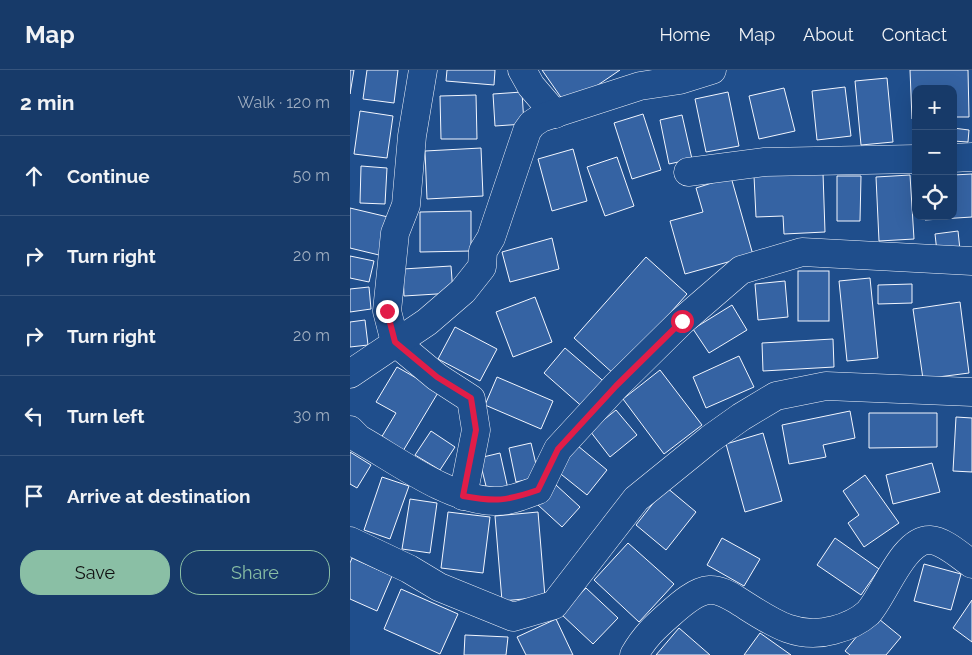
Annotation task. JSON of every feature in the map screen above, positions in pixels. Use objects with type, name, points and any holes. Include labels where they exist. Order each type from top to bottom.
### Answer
[{"type":"street","points":[[423,70],[412,136],[406,205],[394,233],[387,311],[395,342],[437,377],[471,398],[476,430],[463,496]]},
{"type":"street","points":[[522,70],[531,86],[554,114]]},
{"type":"street","points":[[350,374],[427,322],[463,291],[482,267],[483,251],[496,223],[527,131],[532,124],[541,118],[640,86],[680,80],[712,70]]},
{"type":"street","points":[[957,158],[972,157]]},
{"type":"street","points":[[688,172],[764,162],[912,160]]},
{"type":"street","points":[[350,430],[421,475],[463,496],[494,501],[513,499],[538,490],[558,449],[616,386],[682,321],[741,270],[802,252],[972,261]]},
{"type":"street","points":[[350,541],[409,569],[439,587],[513,617],[554,605],[636,499],[718,434],[776,396],[826,386],[972,392]]},
{"type":"street","points":[[634,655],[645,636],[676,608],[695,594],[710,589],[726,593],[788,631],[813,633],[833,631],[851,624],[868,612],[907,554],[926,540],[939,542],[972,564]]},
{"type":"building","points":[[350,70],[354,70],[350,94]]},
{"type":"building","points":[[367,70],[398,70],[394,103],[363,99]]},
{"type":"building","points":[[447,70],[495,70],[494,85],[446,81]]},
{"type":"building","points":[[542,70],[620,70],[567,106]]},
{"type":"building","points":[[910,70],[968,70],[969,117],[957,117],[957,85],[912,85],[912,119]]},
{"type":"building","points":[[887,78],[893,142],[861,145],[855,81]]},
{"type":"building","points":[[845,87],[851,136],[817,140],[812,91]]},
{"type":"building","points":[[784,88],[795,131],[759,139],[749,96]]},
{"type":"building","points":[[522,92],[524,124],[495,126],[493,94]]},
{"type":"building","points":[[728,92],[739,146],[706,152],[695,99]]},
{"type":"building","points":[[476,95],[477,139],[441,139],[440,96]]},
{"type":"building","points":[[360,111],[393,116],[387,158],[354,154]]},
{"type":"building","points":[[643,114],[661,170],[632,179],[614,123]]},
{"type":"building","points":[[682,115],[692,159],[669,164],[660,120]]},
{"type":"building","points":[[957,128],[969,130],[968,142],[957,141]]},
{"type":"building","points":[[481,148],[483,196],[427,199],[425,151]]},
{"type":"building","points":[[573,149],[587,201],[552,211],[538,159]]},
{"type":"building","points":[[617,157],[634,206],[605,216],[587,167]]},
{"type":"building","points":[[361,166],[387,168],[385,204],[360,203]]},
{"type":"building","points":[[823,173],[825,232],[784,234],[783,216],[756,217],[754,176]]},
{"type":"building","points":[[972,174],[972,217],[957,218],[957,175]]},
{"type":"building","points":[[910,175],[914,239],[879,241],[876,177]]},
{"type":"building","points":[[837,176],[861,176],[860,221],[837,221]]},
{"type":"building","points":[[731,177],[753,255],[685,274],[670,221],[703,212],[696,188]]},
{"type":"building","points":[[350,208],[388,217],[379,255],[350,248]]},
{"type":"building","points":[[471,211],[471,251],[420,252],[420,212]]},
{"type":"building","points":[[958,231],[960,250],[937,252],[935,234]]},
{"type":"building","points":[[552,238],[559,269],[510,282],[502,252]]},
{"type":"building","points":[[350,256],[374,261],[369,282],[350,278]]},
{"type":"building","points":[[646,257],[687,294],[615,375],[574,338]]},
{"type":"building","points":[[451,266],[453,293],[404,296],[403,269]]},
{"type":"building","points":[[798,271],[829,271],[829,321],[798,321]]},
{"type":"building","points":[[870,278],[878,358],[847,361],[839,281]]},
{"type":"building","points":[[785,281],[788,317],[758,320],[755,284]]},
{"type":"building","points":[[912,284],[912,303],[878,304],[878,285]]},
{"type":"building","points":[[369,287],[371,309],[350,312],[350,289]]},
{"type":"building","points":[[535,297],[552,342],[513,357],[496,312]]},
{"type":"building","points":[[960,302],[969,373],[923,379],[913,309]]},
{"type":"building","points":[[732,305],[747,330],[709,353],[693,329]]},
{"type":"building","points":[[365,320],[368,345],[350,347],[350,322]]},
{"type":"building","points":[[455,327],[497,349],[480,381],[438,359]]},
{"type":"building","points":[[833,339],[834,367],[763,371],[762,343]]},
{"type":"building","points":[[565,348],[608,385],[586,410],[544,373]]},
{"type":"building","points":[[739,356],[754,387],[706,408],[693,377]]},
{"type":"building","points":[[397,367],[439,391],[403,451],[381,438],[396,413],[376,402]]},
{"type":"building","points":[[660,370],[702,425],[664,454],[623,399]]},
{"type":"building","points":[[497,377],[553,401],[541,429],[485,405]]},
{"type":"building","points":[[616,410],[637,435],[610,457],[590,431]]},
{"type":"building","points":[[850,411],[855,438],[823,445],[826,457],[789,464],[782,425]]},
{"type":"building","points":[[869,413],[937,413],[937,447],[869,448]]},
{"type":"building","points":[[956,417],[972,418],[972,472],[953,471]]},
{"type":"building","points":[[431,431],[455,447],[440,470],[415,455]]},
{"type":"building","points":[[763,433],[782,501],[745,512],[726,444]]},
{"type":"building","points":[[531,443],[539,477],[516,482],[509,448]]},
{"type":"building","points":[[578,446],[607,470],[587,495],[557,471]]},
{"type":"building","points":[[350,452],[371,465],[357,488],[350,484]]},
{"type":"building","points":[[500,453],[508,489],[488,494],[479,458]]},
{"type":"building","points":[[932,463],[940,492],[893,504],[886,475]]},
{"type":"building","points":[[865,475],[899,523],[864,547],[848,523],[859,515],[843,491]]},
{"type":"building","points":[[382,477],[409,486],[390,539],[364,530]]},
{"type":"building","points":[[556,485],[580,507],[562,527],[538,505]]},
{"type":"building","points":[[666,487],[696,512],[666,550],[636,525]]},
{"type":"building","points":[[410,499],[437,503],[430,553],[402,549]]},
{"type":"building","points":[[448,512],[490,517],[483,573],[441,568]]},
{"type":"building","points":[[538,512],[545,597],[502,601],[495,516]]},
{"type":"building","points":[[722,538],[760,559],[744,586],[707,565]]},
{"type":"building","points":[[835,538],[879,569],[861,595],[817,565]]},
{"type":"building","points":[[628,543],[674,584],[639,622],[594,580]]},
{"type":"building","points":[[352,558],[392,576],[377,611],[350,599],[350,563]]},
{"type":"building","points":[[924,564],[961,574],[951,610],[914,601]]},
{"type":"building","points":[[586,588],[618,618],[593,644],[561,614]]},
{"type":"building","points":[[401,589],[458,614],[440,654],[384,629]]},
{"type":"building","points":[[972,600],[972,642],[953,628]]},
{"type":"building","points":[[874,615],[901,637],[886,655],[850,655],[845,651]]},
{"type":"building","points":[[556,619],[573,655],[526,655],[517,637]]},
{"type":"building","points":[[679,628],[710,655],[656,655]]},
{"type":"building","points":[[760,633],[791,655],[744,655]]},
{"type":"building","points":[[465,635],[508,637],[506,655],[464,655]]},
{"type":"route","points":[[387,311],[395,342],[437,377],[471,398],[476,430],[463,496],[494,501],[513,499],[538,490],[558,449],[616,386],[682,321]]}]
